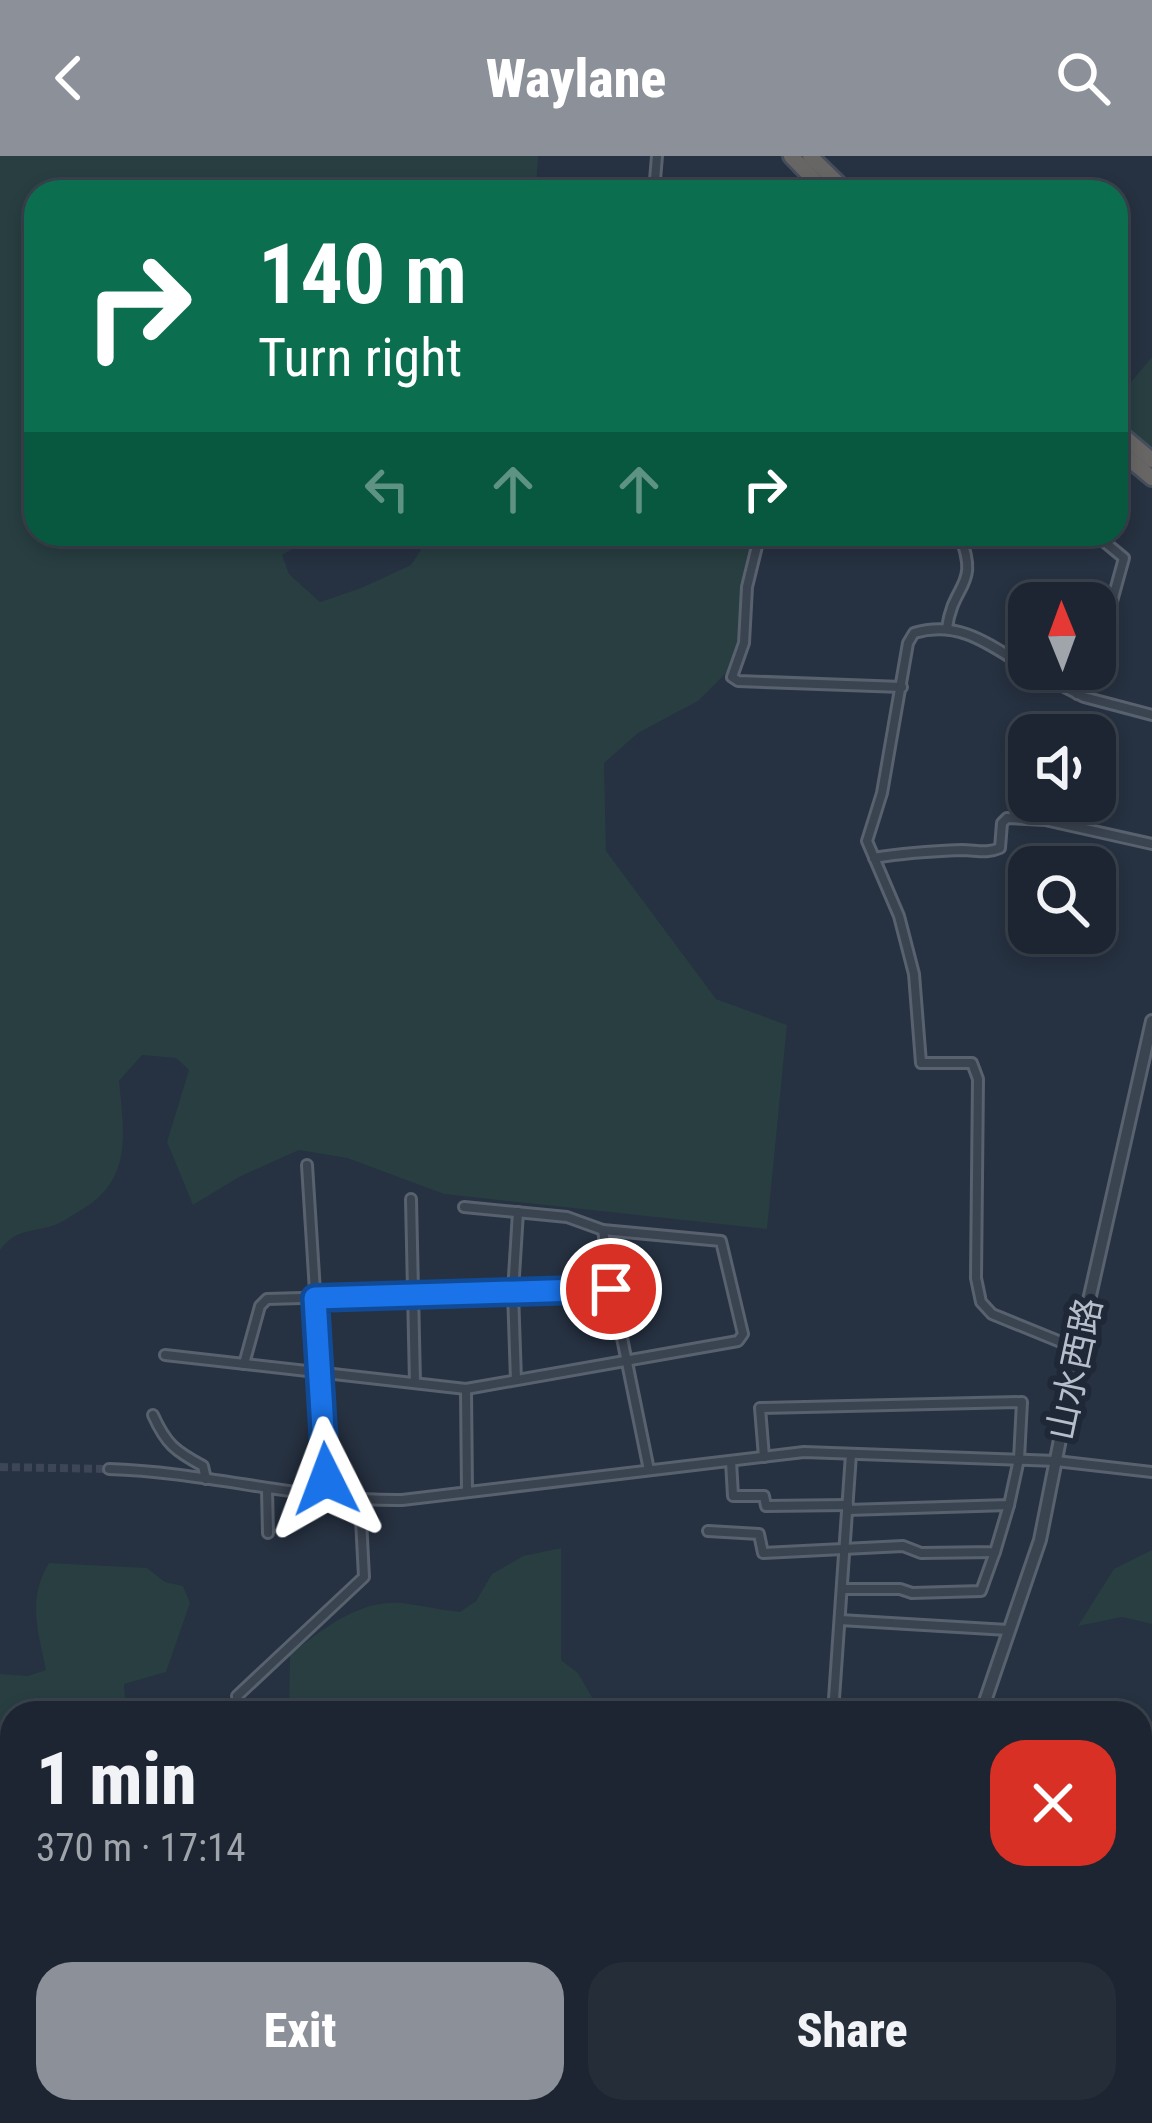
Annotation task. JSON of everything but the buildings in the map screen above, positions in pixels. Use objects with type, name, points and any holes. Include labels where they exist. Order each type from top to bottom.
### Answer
[{"type":"highway","points":[[791,156],[814,180]]},
{"type":"highway","points":[[810,156],[835,180]]},
{"type":"highway","points":[[1128,440],[1152,460]]},
{"type":"highway","points":[[1128,458],[1152,478]]},
{"type":"street","points":[[757,546],[747,586],[744,643],[732,677],[738,681],[902,687]]},
{"type":"street","points":[[947,628],[950,605],[969,569],[962,546]]},
{"type":"street","points":[[1110,546],[1124,558],[1116,586]]},
{"type":"street","points":[[1008,656],[947,628],[914,633],[908,643],[882,793],[867,842],[899,916],[914,974],[921,1064],[972,1063],[978,1079],[976,1278],[981,1303],[992,1314],[1078,1348]]},
{"type":"street","points":[[1069,690],[1152,715]]},
{"type":"street","points":[[1077,694],[1079,690]]},
{"type":"street","points":[[874,858],[968,850],[991,853],[1000,848],[1006,818],[1045,820],[1152,844]]},
{"type":"street","name":"山水西路","points":[[985,1701],[1040,1540],[1078,1348],[1146,1069],[1152,1021]]},
{"type":"street","points":[[308,1165],[328,1497]]},
{"type":"street","points":[[411,1199],[415,1383]]},
{"type":"street","points":[[165,1355],[466,1389],[738,1340],[743,1334],[723,1242],[603,1230],[567,1217],[464,1208]]},
{"type":"street","points":[[516,1380],[513,1292],[518,1212]]},
{"type":"street","points":[[603,1230],[650,1471]]},
{"type":"street","points":[[244,1364],[260,1306],[267,1299],[611,1289]]},
{"type":"street","points":[[466,1389],[467,1492]]},
{"type":"street","points":[[764,1457],[760,1408],[1022,1402],[1019,1460],[981,1591],[843,1589]]},
{"type":"street","points":[[153,1415],[164,1440],[203,1466],[206,1479]]},
{"type":"street","points":[[109,1469],[159,1471],[360,1500],[402,1500],[804,1452],[1056,1461],[1152,1472]]},
{"type":"street","points":[[833,1701],[851,1454]]},
{"type":"street","points":[[731,1461],[733,1496],[764,1496],[766,1506],[1009,1505]]},
{"type":"street","points":[[267,1490],[268,1534]]},
{"type":"street","points":[[237,1696],[364,1577],[360,1500]]},
{"type":"street","points":[[708,1531],[758,1534],[763,1553],[903,1546],[921,1553],[995,1552]]},
{"type":"street","points":[[840,1620],[1008,1630]]},
{"type":"green space","points":[[0,156],[538,156],[537,180],[24,180],[24,546],[298,546],[282,555],[289,574],[320,602],[411,565],[423,546],[761,546],[737,662],[698,701],[638,733],[604,763],[606,851],[716,999],[787,1025],[767,1229],[444,1194],[347,1158],[299,1150],[239,1177],[193,1205],[167,1142],[189,1070],[176,1058],[142,1055],[119,1081],[122,1153],[110,1184],[83,1209],[53,1226],[16,1236],[0,1250]]},
{"type":"green space","points":[[1152,357],[1152,448],[1128,429],[1128,386]]},
{"type":"green space","points":[[561,1548],[561,1660],[578,1673],[594,1701],[289,1701],[290,1655],[342,1618],[386,1603],[460,1612],[476,1601],[492,1574],[523,1556]]},
{"type":"green space","points":[[1152,1550],[1152,1624],[1122,1617],[1078,1626],[1114,1569]]},
{"type":"green space","points":[[49,1563],[147,1568],[165,1582],[183,1586],[190,1603],[166,1672],[124,1684],[125,1701],[0,1701],[0,1674],[28,1676],[46,1670],[36,1602]]},
{"type":"tunnel","points":[[0,1467],[109,1469]]},
{"type":"route","points":[[326,1479],[315,1298],[611,1289]]}]
